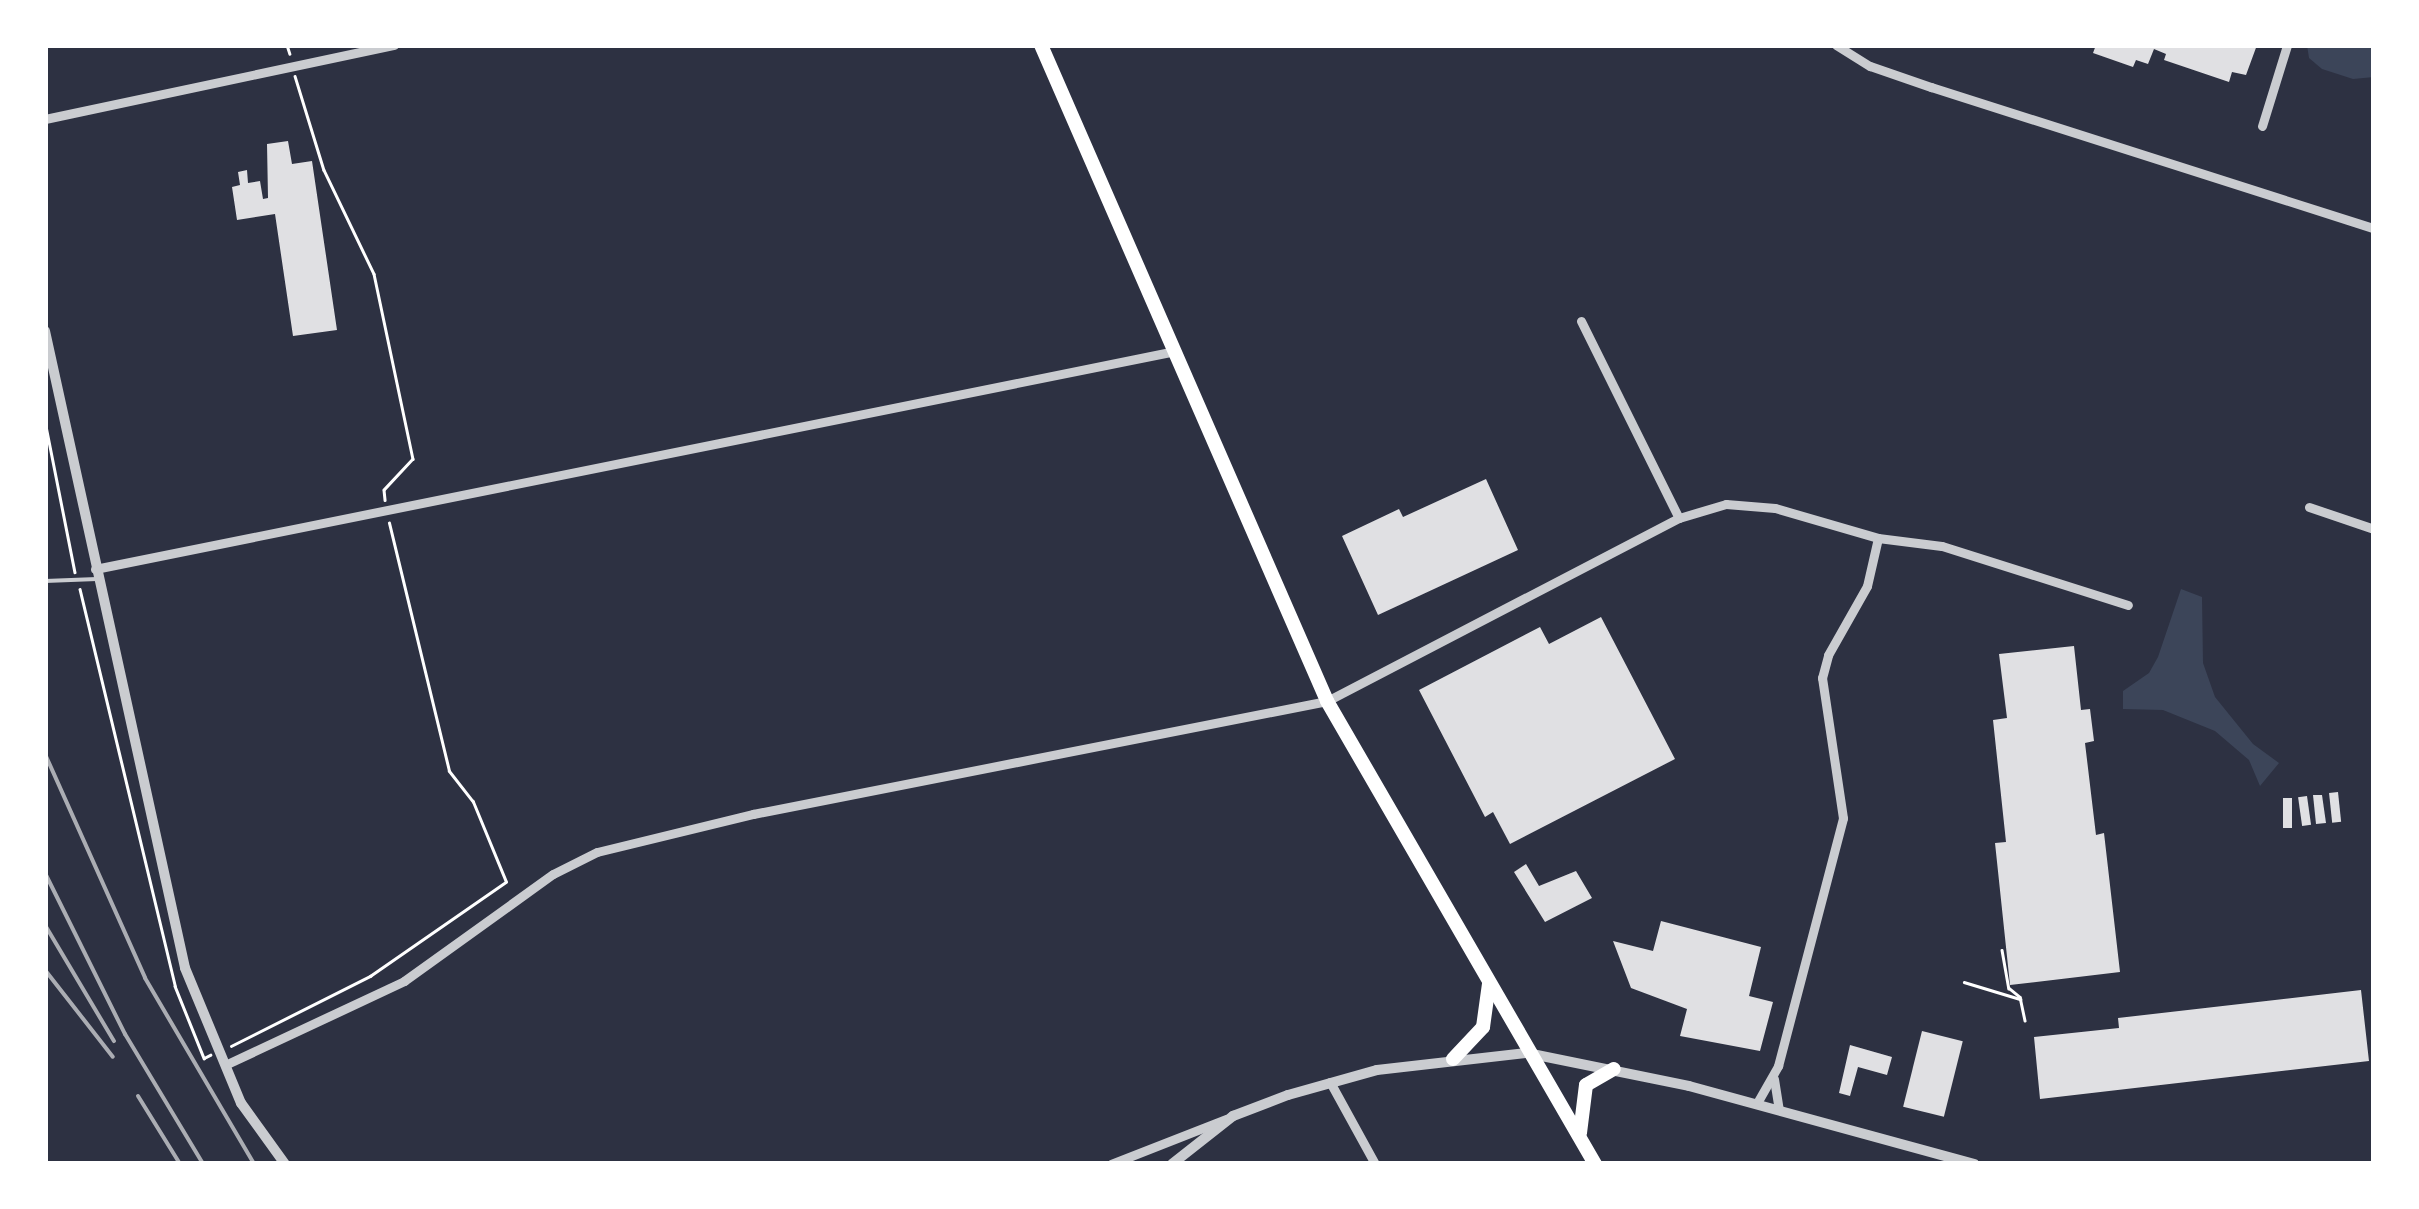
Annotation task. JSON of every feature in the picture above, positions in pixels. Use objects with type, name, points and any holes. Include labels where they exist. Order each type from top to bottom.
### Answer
[{"type":"highway","points":[[1042,45],[1178,350],[1326,701],[1527,1053],[1595,1164]]},
{"type":"highway","points":[[1453,1059],[1483,1026],[1489,984]]},
{"type":"highway","points":[[1585,1148],[1577,1126],[1586,1085],[1614,1070]]},
{"type":"street","points":[[45,119],[394,45]]},
{"type":"street","points":[[1836,45],[1870,66],[2374,228]]},
{"type":"street","points":[[2262,126],[2288,45]]},
{"type":"street","points":[[1581,321],[1679,518]]},
{"type":"street","points":[[45,331],[185,968],[241,1103],[284,1164]]},
{"type":"street","points":[[96,574],[386,510],[1178,350]]},
{"type":"street","points":[[225,1065],[404,981],[554,874],[597,852],[753,814],[1326,701],[1679,518],[1726,504],[1753,505],[1878,538],[1972,554],[2128,605]]},
{"type":"street","points":[[2309,507],[2374,529]]},
{"type":"street","points":[[1757,1103],[1774,1079],[1843,818],[1822,678],[1867,586],[1878,538]]},
{"type":"street","points":[[1111,1164],[1330,1082],[1453,1059],[1527,1053],[1757,1103],[1975,1164]]},
{"type":"street","points":[[1774,1079],[1779,1109]]},
{"type":"street","points":[[1330,1082],[1374,1164]]},
{"type":"street","points":[[1172,1164],[1233,1116]]},
{"type":"lane","points":[[45,581],[96,574]]},
{"type":"path","points":[[231,1046],[370,976],[506,882],[473,802],[449,772],[386,510],[384,490],[413,459],[378,293],[365,251],[324,170],[296,79]]},
{"type":"path","points":[[45,421],[72,558]]},
{"type":"path","points":[[83,598],[175,986],[204,1058]]},
{"type":"path","points":[[2002,950],[2008,988],[2021,999],[2025,1020]]},
{"type":"path","points":[[1964,982],[2021,999]]},
{"type":"shaded area","points":[[2307,45],[2374,45],[2374,77],[2353,79],[2322,69],[2309,58]]},
{"type":"shaded area","points":[[2181,589],[2202,597],[2203,663],[2215,697],[2253,744],[2279,763],[2260,786],[2249,760],[2215,731],[2163,710],[2123,709],[2123,691],[2149,673],[2158,657]]},
{"type":"building","points":[[2096,45],[2257,45],[2246,75],[2232,72],[2229,82],[2164,60],[2166,54],[2154,49],[2148,64],[2136,60],[2133,67],[2093,53]]},
{"type":"building","points":[[288,141],[292,164],[312,161],[337,330],[293,336],[275,214],[237,220],[232,187],[240,185],[238,172],[247,170],[248,183],[260,181],[263,199],[268,198],[267,144]]},
{"type":"building","points":[[1486,479],[1518,550],[1378,615],[1342,536],[1399,509],[1403,517]]},
{"type":"building","points":[[1601,617],[1675,759],[1510,844],[1493,812],[1485,817],[1419,690],[1540,627],[1549,644]]},
{"type":"building","points":[[2074,646],[2081,710],[2090,709],[2094,741],[2085,743],[2096,835],[2104,833],[2120,972],[2010,985],[1995,843],[2006,842],[1993,720],[2007,718],[1999,654]]},
{"type":"building","points":[[2338,792],[2341,822],[2332,823],[2329,793]]},
{"type":"building","points":[[2313,795],[2322,795],[2326,823],[2316,824]]},
{"type":"building","points":[[2307,796],[2311,825],[2302,826],[2298,797]]},
{"type":"building","points":[[2283,798],[2292,798],[2292,828],[2283,828]]},
{"type":"building","points":[[1526,864],[1539,886],[1576,871],[1592,898],[1545,922],[1514,872]]},
{"type":"building","points":[[1661,921],[1761,947],[1749,996],[1773,1002],[1760,1051],[1680,1036],[1687,1009],[1631,988],[1613,941],[1653,951]]},
{"type":"building","points":[[2361,990],[2369,1061],[2040,1099],[2034,1037],[2119,1028],[2118,1018]]},
{"type":"building","points":[[1922,1031],[1963,1041],[1944,1117],[1903,1107]]},
{"type":"building","points":[[1850,1045],[1892,1057],[1887,1075],[1858,1067],[1850,1096],[1839,1093]]},
{"type":"railway","points":[[45,754],[145,978],[254,1164]]},
{"type":"railway","points":[[45,873],[125,1034],[203,1164]]},
{"type":"railway","points":[[45,925],[114,1041]]},
{"type":"railway","points":[[45,970],[113,1057]]},
{"type":"railway","points":[[138,1096],[180,1164]]}]
